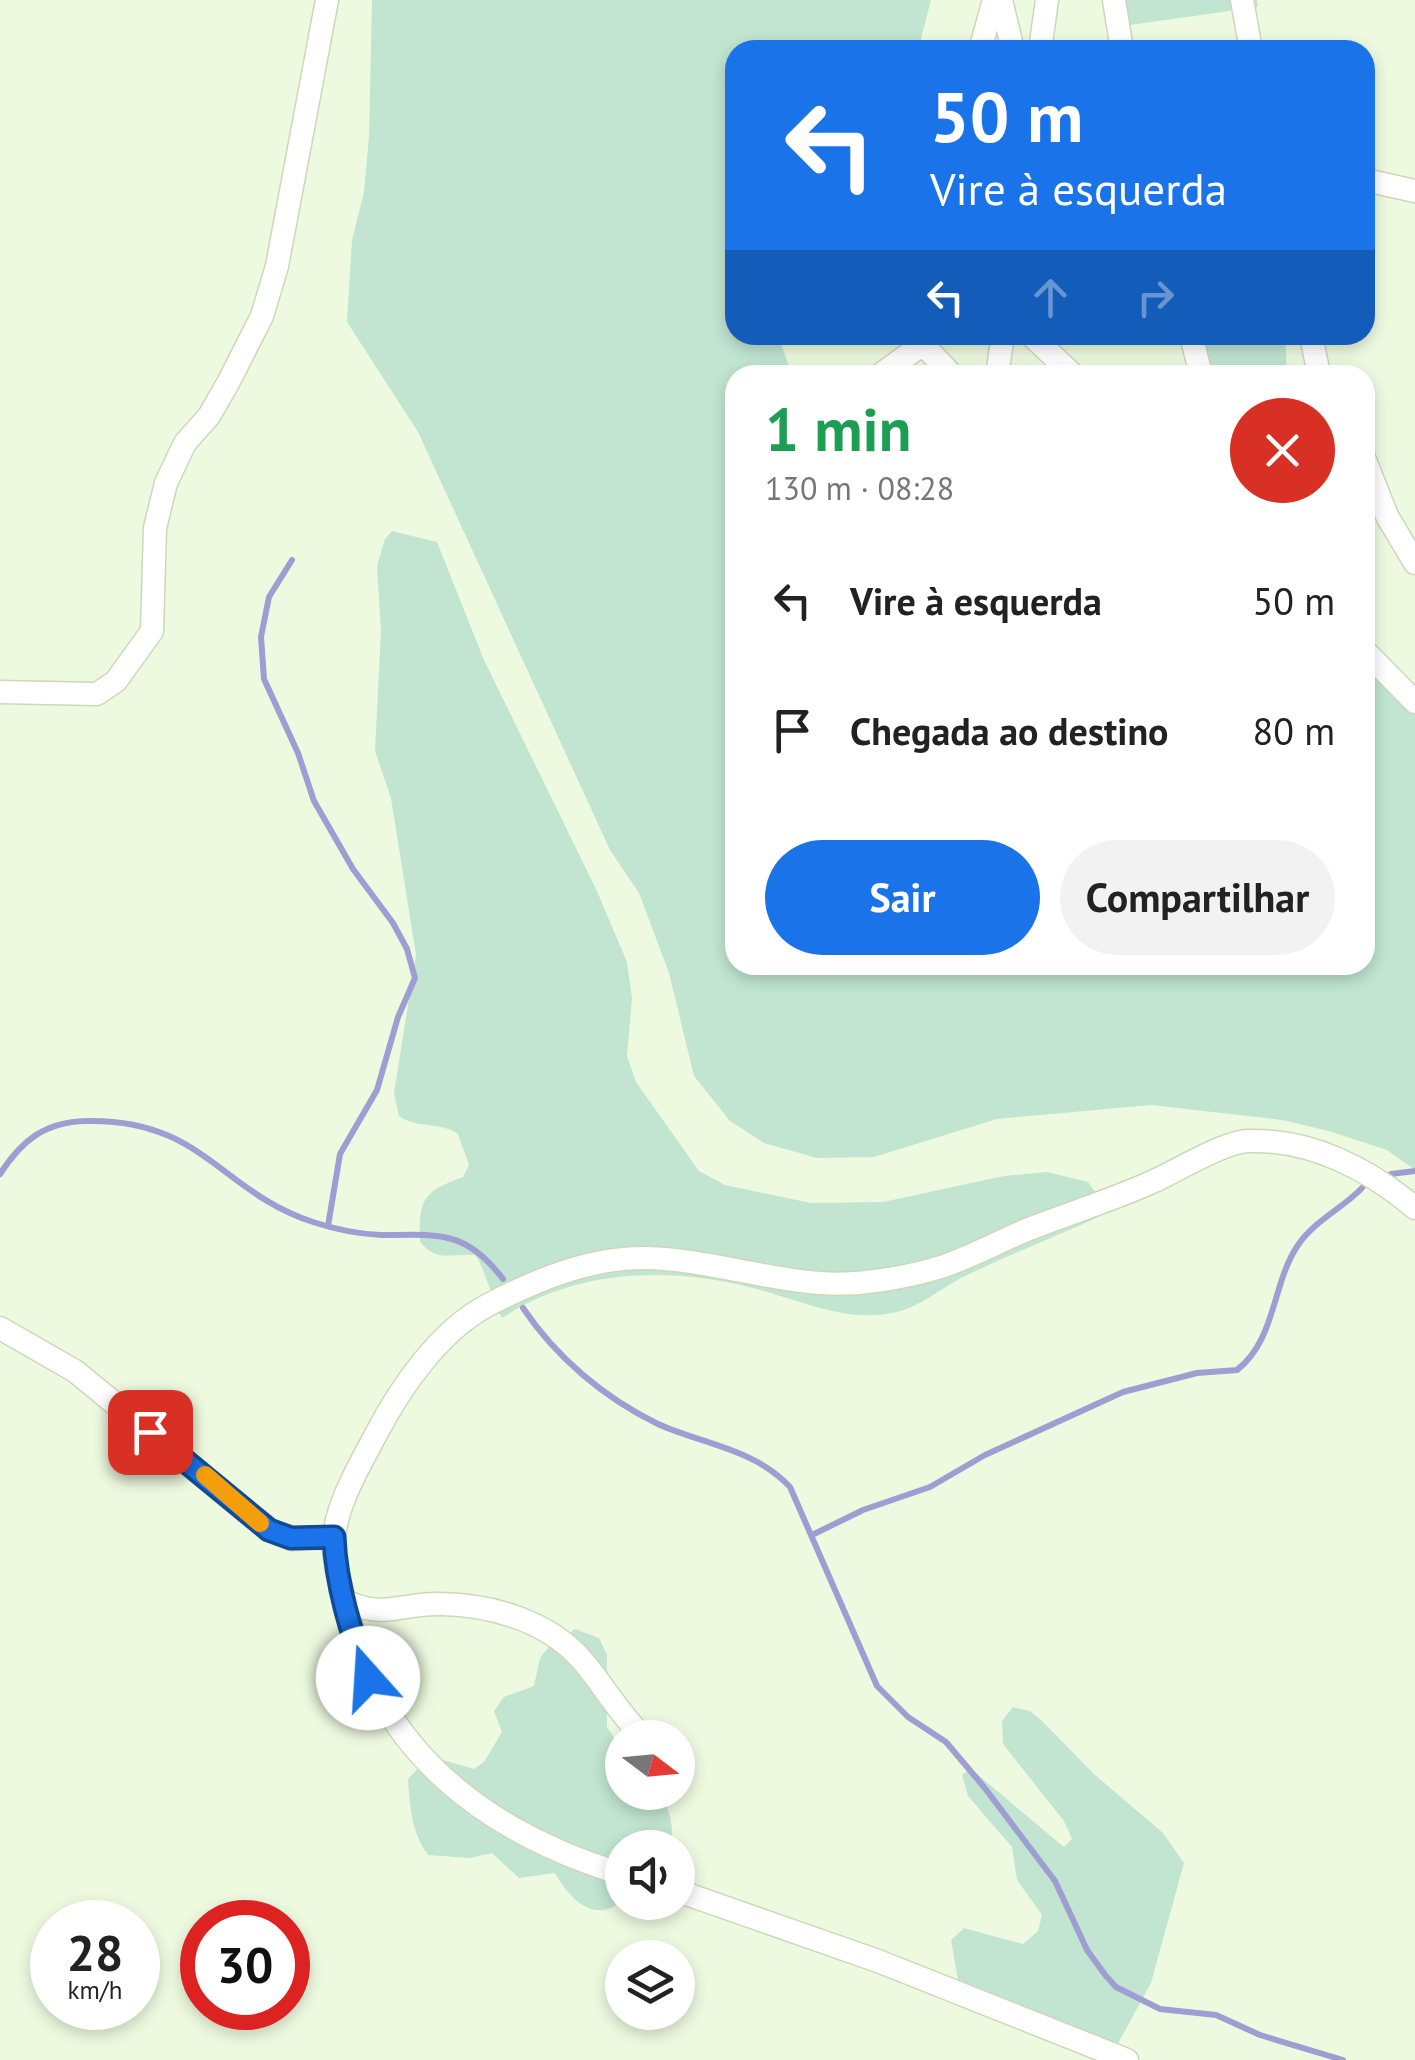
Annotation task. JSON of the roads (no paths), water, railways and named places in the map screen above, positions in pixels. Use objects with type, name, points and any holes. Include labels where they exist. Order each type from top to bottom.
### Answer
[{"type":"street","points":[[0,692],[97,694],[116,680],[152,630],[155,528],[166,483],[185,443],[209,416],[228,383],[262,316],[278,266],[327,0]]},
{"type":"street","points":[[983,40],[997,0]]},
{"type":"street","points":[[997,0],[1010,40]]},
{"type":"street","points":[[1041,40],[1047,0]]},
{"type":"street","points":[[1114,0],[1120,40]]},
{"type":"street","points":[[1242,0],[1249,40]]},
{"type":"street","points":[[1375,182],[1415,191]]},
{"type":"street","points":[[891,365],[913,345]]},
{"type":"street","points":[[923,345],[942,365]]},
{"type":"street","points":[[1042,345],[1063,365]]},
{"type":"street","points":[[1375,485],[1387,516],[1415,563]]},
{"type":"street","points":[[1375,511],[1387,516]]},
{"type":"street","points":[[1375,661],[1415,702]]},
{"type":"street","points":[[605,1867],[531,1839],[477,1809],[418,1754],[390,1720],[368,1678],[344,1601],[334,1537],[360,1465],[407,1382],[443,1342],[483,1307],[559,1274],[603,1261],[648,1258],[822,1284],[940,1267],[1116,1198],[1244,1141],[1290,1144],[1327,1154],[1364,1171],[1415,1208]]},
{"type":"street","points":[[0,1328],[75,1372],[269,1530],[291,1538],[334,1537]]},
{"type":"street","points":[[344,1601],[376,1612],[444,1604],[514,1616],[545,1630],[580,1658],[630,1720]]},
{"type":"street","points":[[695,1897],[878,1961],[1127,2060]]},
{"type":"waterway","points":[[292,560],[269,597],[261,637],[264,679],[298,753],[314,801],[353,869],[393,923],[407,949],[415,978],[398,1017],[377,1090],[340,1154],[328,1226]]},
{"type":"waterway","points":[[0,1174],[26,1143],[47,1129],[71,1122],[125,1123],[158,1131],[185,1144],[255,1194],[313,1222],[355,1232],[449,1238],[476,1251],[503,1279]]},
{"type":"waterway","points":[[1391,1174],[1415,1171]]},
{"type":"waterway","points":[[812,1535],[863,1510],[930,1487],[985,1455],[1123,1392],[1197,1373],[1237,1370],[1250,1358],[1267,1327],[1283,1276],[1298,1245],[1362,1188]]},
{"type":"waterway","points":[[523,1308],[566,1359],[619,1402],[658,1424],[761,1464],[790,1487],[877,1686],[908,1717],[946,1742],[984,1787],[1055,1881],[1087,1950],[1116,1987],[1160,2009],[1216,2015],[1260,2035],[1343,2060]]}]
